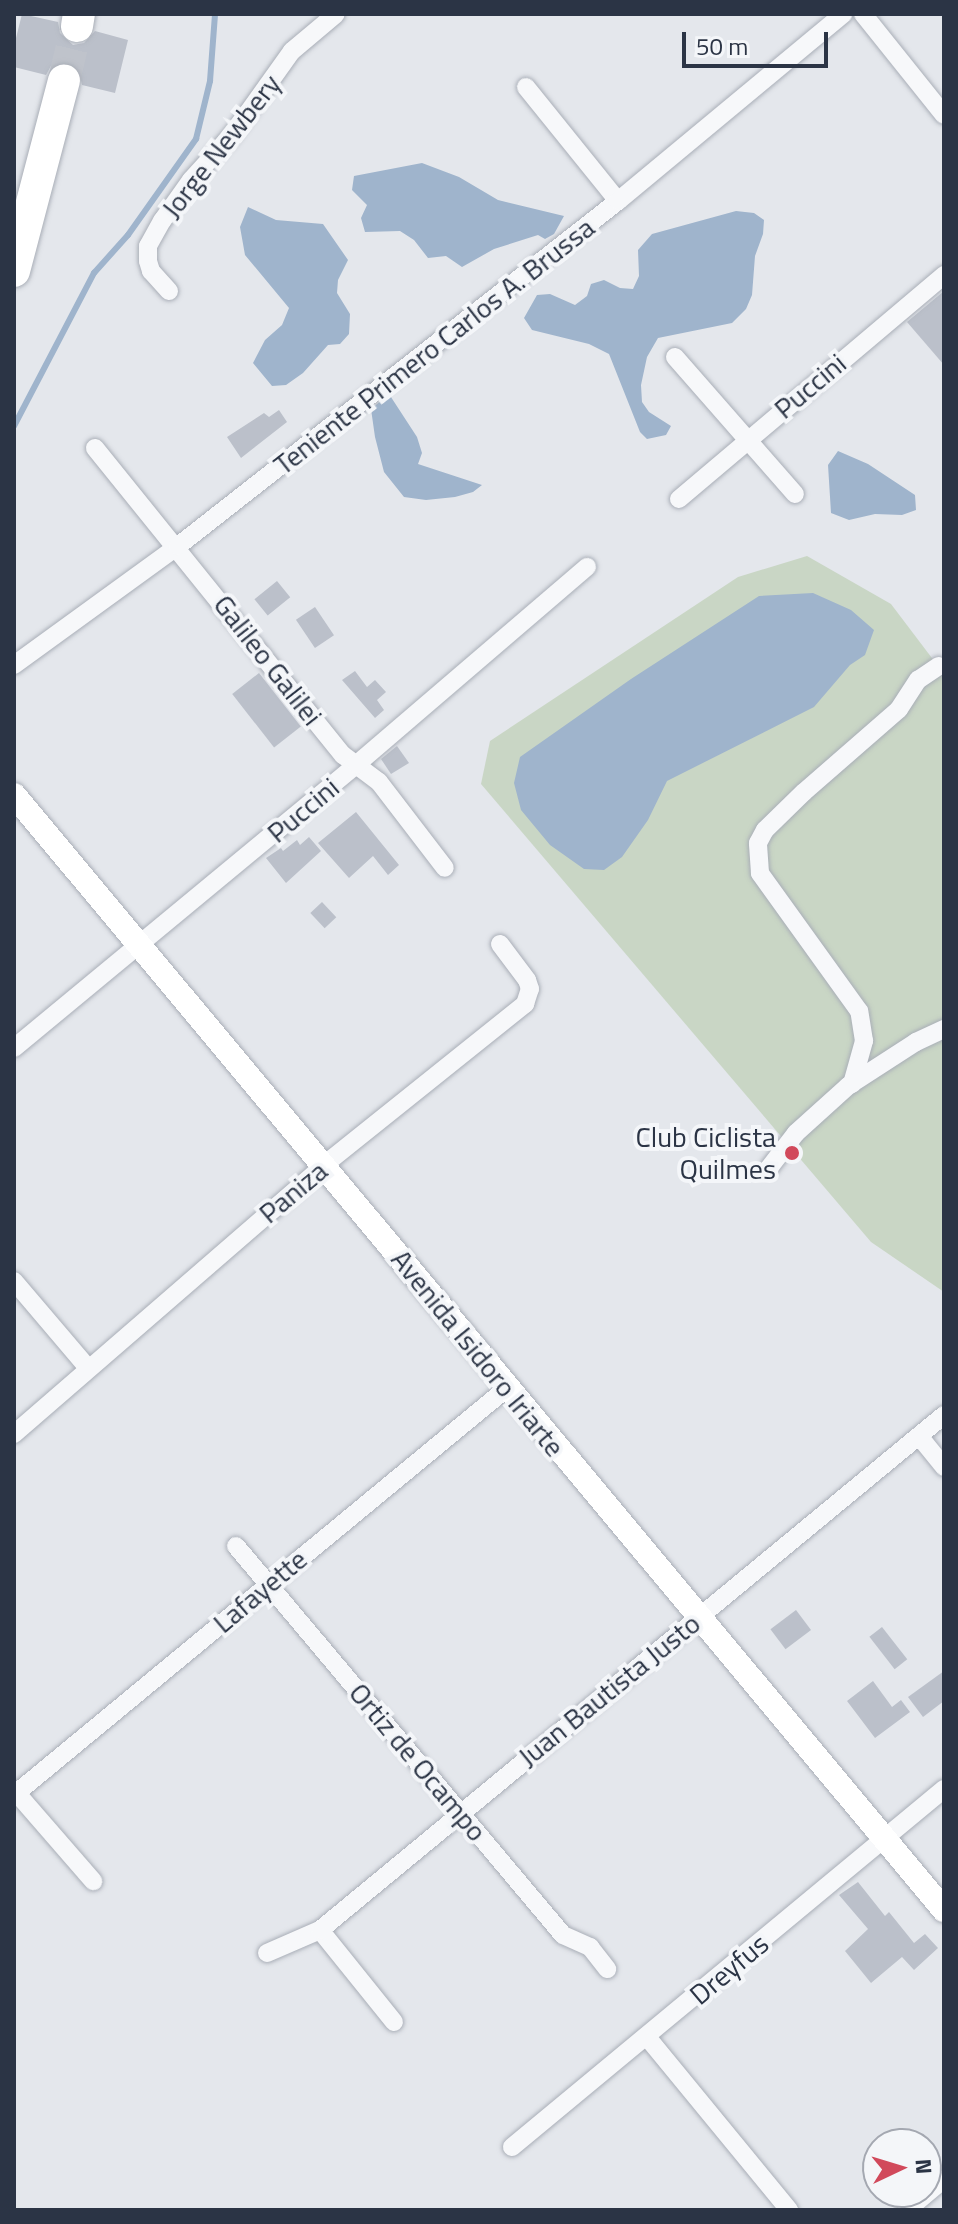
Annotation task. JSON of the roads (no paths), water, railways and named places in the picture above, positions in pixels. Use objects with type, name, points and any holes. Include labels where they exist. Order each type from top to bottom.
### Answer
[{"type":"highway","points":[[14,271],[64,80]]},
{"type":"street","name":"Jorge Newbery","points":[[169,291],[151,271],[148,261],[148,246],[162,221],[191,180],[232,135],[292,51],[336,14]]},
{"type":"street","name":"Teniente Primero Carlos A. Brussa","points":[[14,665],[178,546],[618,201],[843,14]]},
{"type":"street","points":[[863,14],[944,115]]},
{"type":"street","points":[[526,87],[618,201]]},
{"type":"street","name":"Puccini","points":[[679,499],[944,275]]},
{"type":"street","points":[[675,357],[795,494]]},
{"type":"street","name":"Galileo Galilei","points":[[95,448],[178,546],[343,755],[379,782],[445,868]]},
{"type":"street","name":"Puccini","points":[[14,1048],[357,764],[587,567]]},
{"type":"street","points":[[852,1084],[864,1041],[859,1011],[760,873],[758,843],[765,830],[804,792],[899,709],[918,680],[939,666]]},
{"type":"street","name":"Avenida Isidoro Iriarte","points":[[14,795],[944,1910]]},
{"type":"street","name":"Paniza","points":[[14,1434],[324,1165],[525,1004],[530,989],[527,980],[500,944]]},
{"type":"street","points":[[769,1168],[796,1133],[852,1084],[916,1042],[944,1029]]},
{"type":"street","points":[[14,1281],[88,1368]]},
{"type":"street","name":"Lafayette","points":[[15,1792],[507,1388]]},
{"type":"street","name":"Juan Bautista Justo","points":[[267,1953],[320,1930],[944,1415]]},
{"type":"street","points":[[919,1436],[944,1467]]},
{"type":"street","name":"Ortiz de Ocampo","points":[[236,1546],[563,1935],[590,1947],[607,1969]]},
{"type":"street","name":"Dreyfus","points":[[512,2147],[944,1789]]},
{"type":"street","points":[[15,1792],[93,1881]]},
{"type":"street","points":[[320,1930],[394,2022]]},
{"type":"street","points":[[647,2037],[789,2210]]},
{"type":"street","points":[[907,2210],[944,2179]]},
{"type":"water","points":[[422,163],[459,177],[498,200],[564,216],[554,234],[545,239],[538,235],[494,249],[462,267],[446,256],[428,258],[414,240],[400,231],[365,232],[361,218],[367,205],[352,190],[354,176]]},
{"type":"water","points":[[248,207],[276,220],[323,224],[348,260],[338,280],[337,293],[350,314],[349,334],[340,344],[328,345],[303,373],[286,385],[272,386],[253,363],[265,340],[282,325],[289,308],[245,255],[240,227]]},
{"type":"water","points":[[736,211],[754,213],[764,220],[763,234],[755,256],[752,295],[746,309],[732,323],[658,338],[647,357],[641,385],[642,402],[649,412],[671,426],[666,435],[647,439],[640,432],[609,354],[589,344],[532,330],[524,318],[537,295],[550,294],[575,305],[587,296],[591,284],[604,280],[620,288],[633,289],[639,276],[638,250],[652,234]]},
{"type":"water","points":[[389,394],[417,437],[422,453],[418,464],[482,485],[473,492],[455,497],[426,500],[404,497],[384,472],[375,437],[371,409]]},
{"type":"water","points":[[838,451],[868,464],[915,495],[916,510],[902,515],[875,514],[849,520],[831,513],[828,465]]},
{"type":"water","points":[[813,593],[851,610],[874,630],[865,655],[850,665],[814,707],[667,781],[648,820],[622,857],[604,870],[584,869],[550,845],[521,810],[514,783],[520,757],[631,679],[759,596]]},
{"type":"waterway","points":[[14,426],[94,273],[128,235],[196,139],[210,81],[215,14]]},
{"type":"tunnel","points":[[64,80],[77,26]]},
{"type":"place","name":"Club Ciclista Quilmes","points":[[792,1153]]}]
